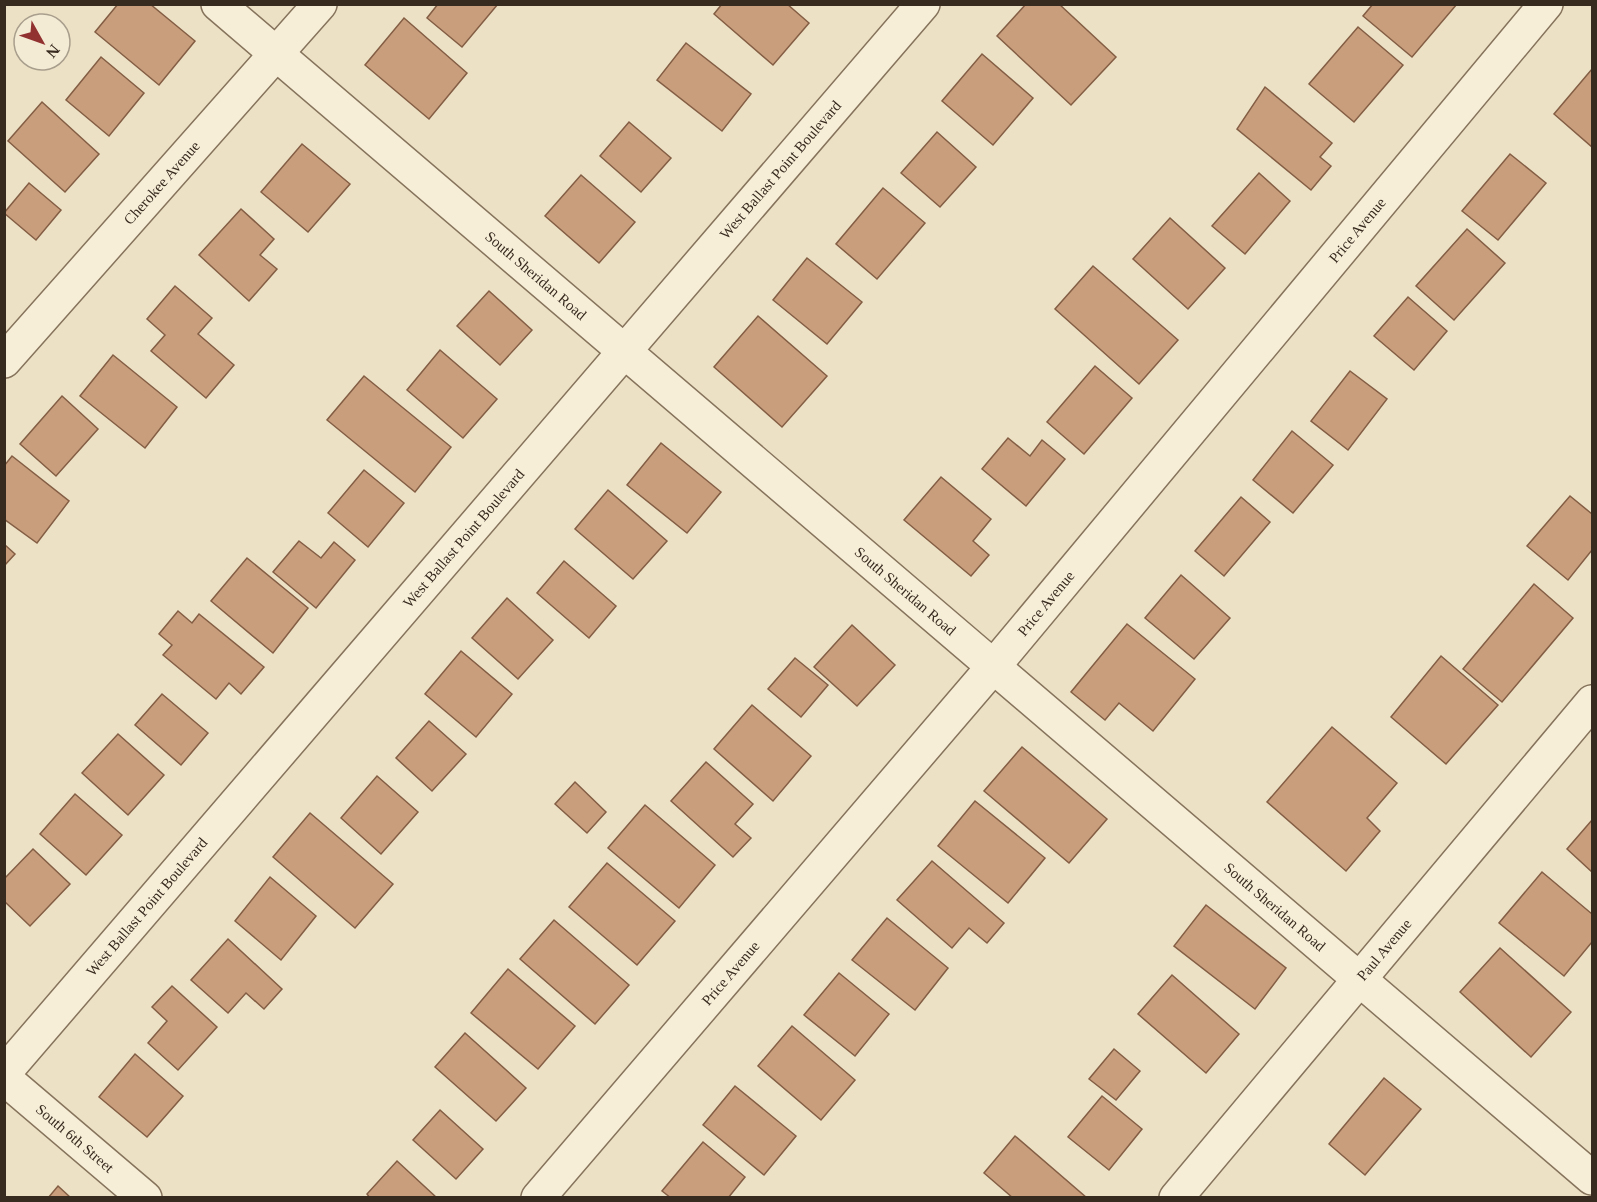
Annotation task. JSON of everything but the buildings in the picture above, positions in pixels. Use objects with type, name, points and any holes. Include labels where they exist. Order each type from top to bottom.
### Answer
[{"type":"street","name":"South Sheridan Road","points":[[218,4],[622,352],[1593,1178]]},
{"type":"street","name":"Cherokee Avenue","points":[[4,361],[320,4]]},
{"type":"street","name":"West Ballast Point Boulevard","points":[[4,1073],[923,4]]},
{"type":"street","name":"Price Avenue","points":[[538,1197],[993,667],[1546,4]]},
{"type":"street","name":"Paul Avenue","points":[[1176,1197],[1593,702]]},
{"type":"street","name":"South 6th Street","points":[[4,1078],[145,1197]]}]
